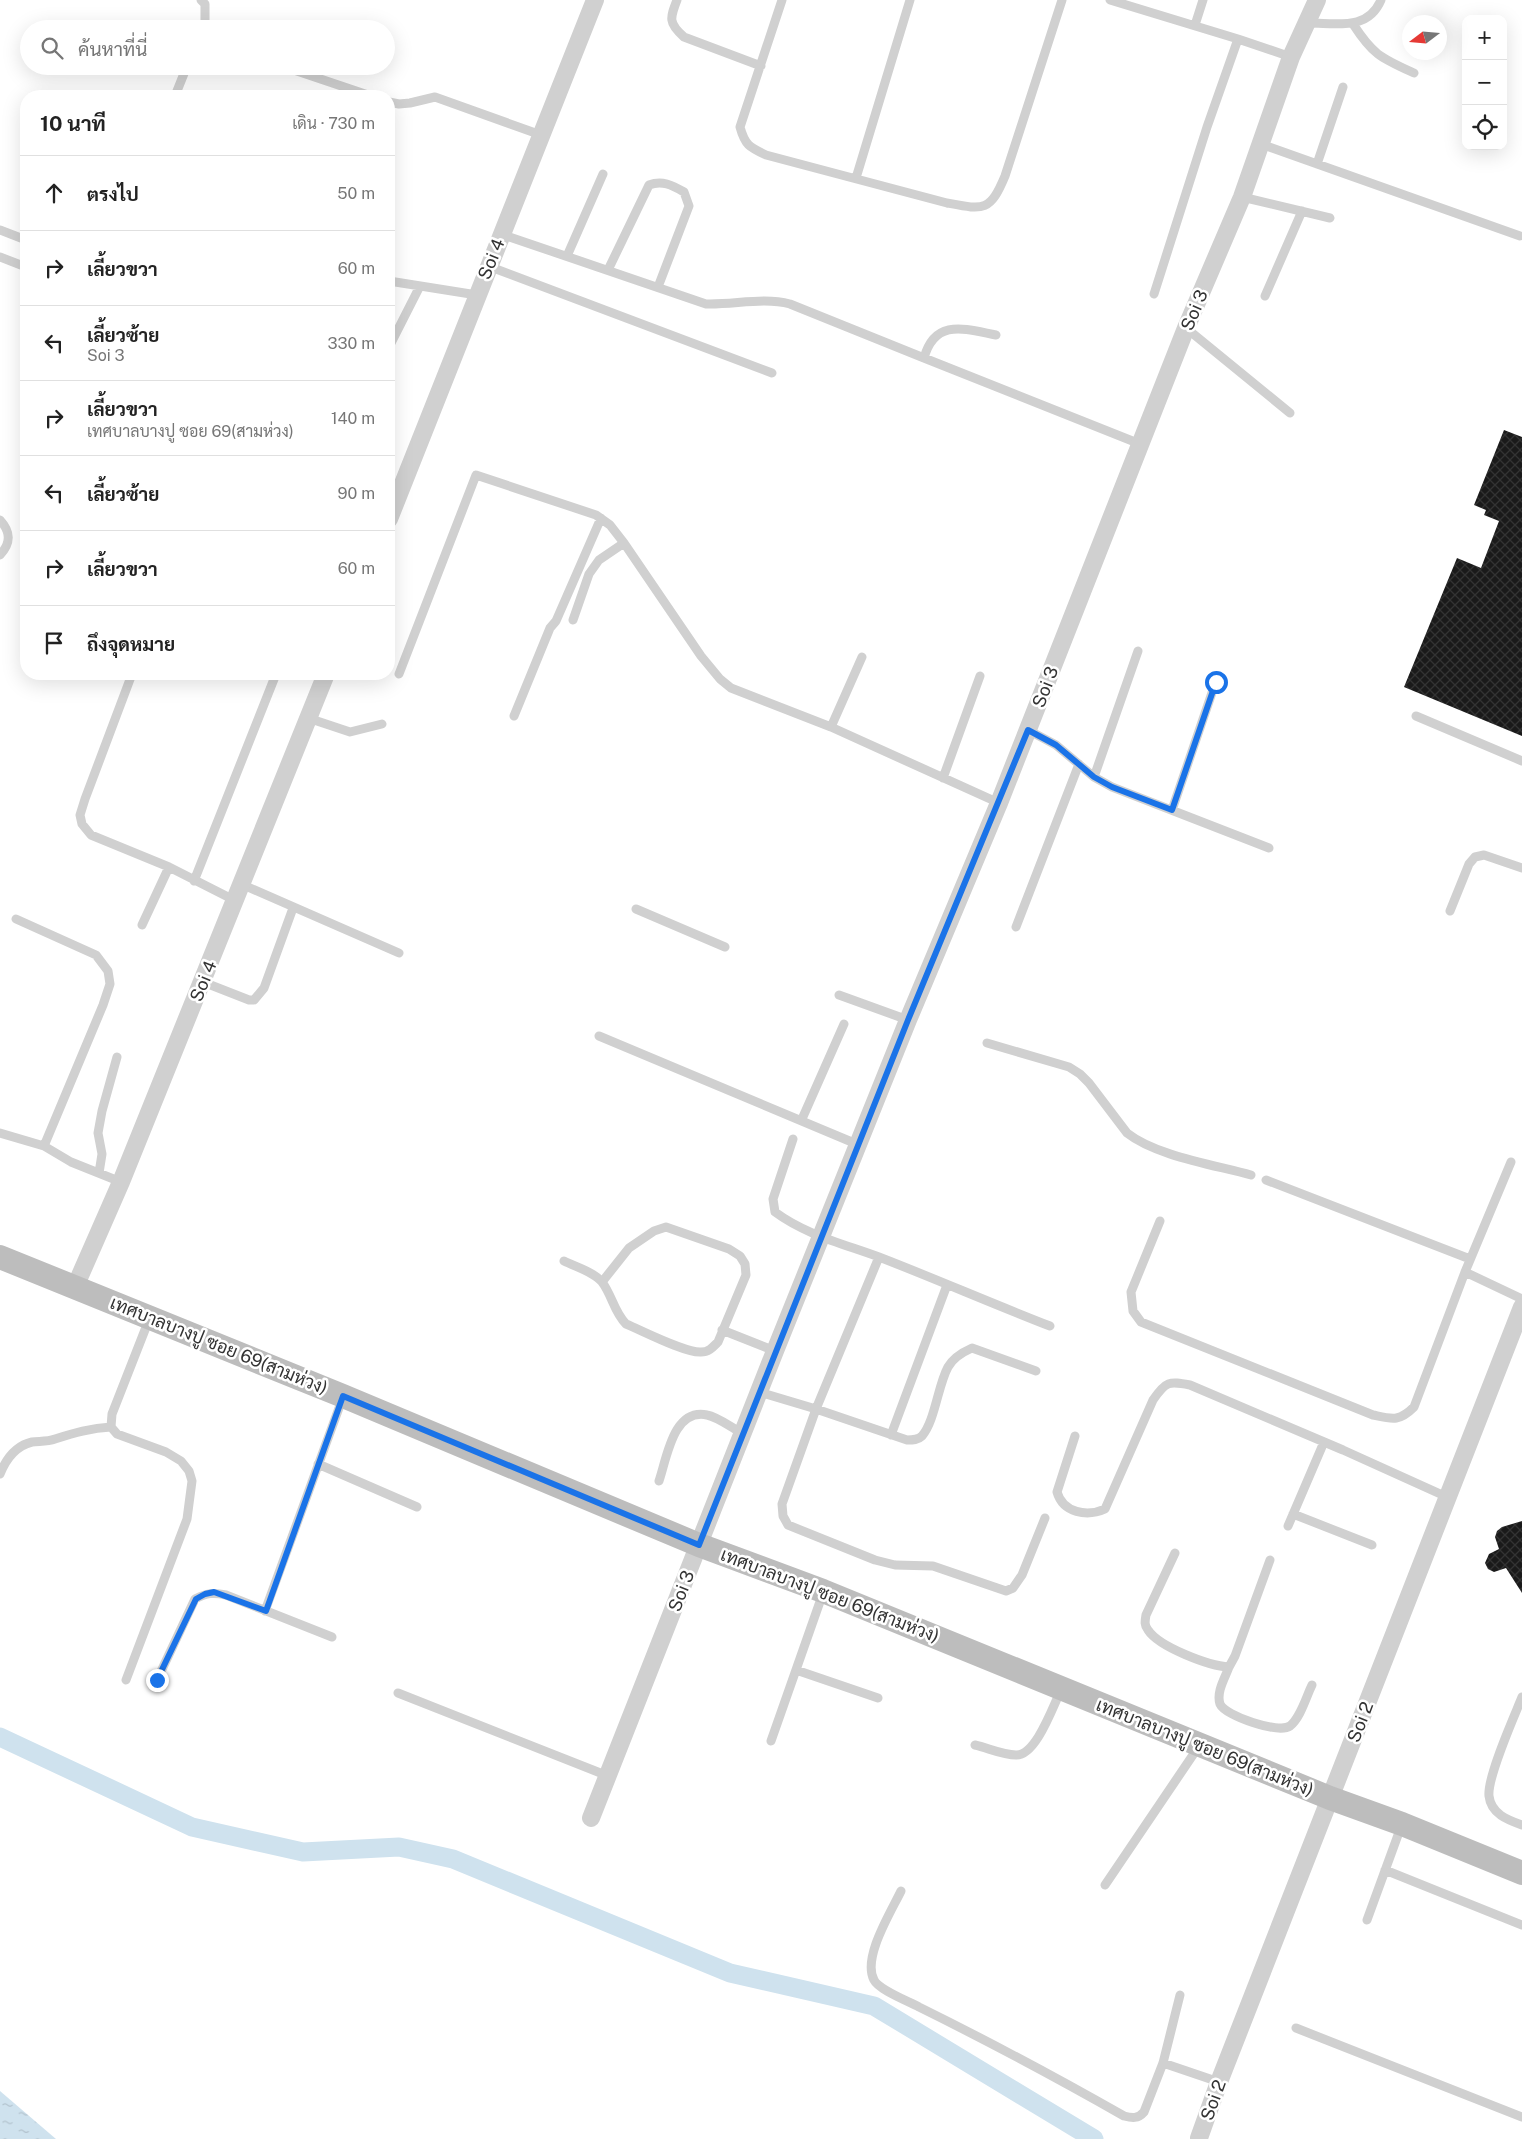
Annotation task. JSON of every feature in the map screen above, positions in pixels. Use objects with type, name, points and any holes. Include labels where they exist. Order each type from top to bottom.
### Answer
[{"type":"street","name":"Soi 4","points":[[395,504],[595,0]]},
{"type":"street","name":"Soi 3","points":[[591,1818],[775,1350],[908,1020],[999,803],[1186,328],[1242,197],[1291,57],[1318,0]]},
{"type":"street","name":"Soi 4","points":[[75,1287],[122,1182],[324,680]]},
{"type":"street","name":"เทศบาลบางปู ซอย 69(สามห่วง)","points":[[0,1257],[343,1396],[699,1545],[823,1592],[1330,1798],[1402,1824],[1522,1873]]},
{"type":"street","name":"Soi 2","points":[[1199,2138],[1219,2082],[1522,1307]]},
{"type":"lane","points":[[201,0],[205,4],[205,20]]},
{"type":"lane","points":[[677,0],[671,18],[674,28],[684,37],[761,66]]},
{"type":"lane","points":[[782,0],[740,127],[744,140],[750,147],[766,155],[947,203],[974,208],[986,204],[996,197],[1005,176],[1062,0]]},
{"type":"lane","points":[[856,178],[910,0]]},
{"type":"lane","points":[[1110,0],[1195,25],[1291,57]]},
{"type":"lane","points":[[1195,25],[1203,0]]},
{"type":"lane","points":[[1308,23],[1353,24],[1372,15],[1381,0]]},
{"type":"lane","points":[[1353,24],[1367,46],[1384,60],[1414,74]]},
{"type":"lane","points":[[1154,294],[1207,127],[1238,39]]},
{"type":"lane","points":[[177,90],[183,75]]},
{"type":"lane","points":[[309,75],[353,90]]},
{"type":"lane","points":[[1318,164],[1343,87]]},
{"type":"lane","points":[[395,103],[410,103],[435,97],[541,134]]},
{"type":"lane","points":[[1261,144],[1520,236]]},
{"type":"lane","points":[[567,256],[603,174]]},
{"type":"lane","points":[[608,270],[649,185],[658,181],[673,185],[684,192],[689,206],[658,287]]},
{"type":"lane","points":[[1242,197],[1330,218]]},
{"type":"lane","points":[[1265,296],[1302,211]]},
{"type":"lane","points":[[0,230],[20,238]]},
{"type":"lane","points":[[501,234],[706,304],[729,305],[775,300],[790,304],[1140,444]]},
{"type":"lane","points":[[0,257],[20,265]]},
{"type":"lane","points":[[488,266],[772,373]]},
{"type":"lane","points":[[395,282],[477,295]]},
{"type":"lane","points":[[395,336],[420,286]]},
{"type":"lane","points":[[924,358],[928,344],[942,332],[958,328],[996,335]]},
{"type":"lane","points":[[1186,328],[1290,413]]},
{"type":"lane","points":[[399,674],[476,475],[602,518],[624,543],[701,656],[720,679],[731,688],[831,727],[999,803]]},
{"type":"lane","points":[[514,716],[550,628],[556,621],[602,518]]},
{"type":"lane","points":[[0,520],[7,527],[10,536],[6,549],[0,555]]},
{"type":"lane","points":[[573,620],[589,574],[599,560],[624,543]]},
{"type":"lane","points":[[1094,777],[1138,651]]},
{"type":"lane","points":[[831,727],[862,657]]},
{"type":"lane","points":[[943,778],[980,676]]},
{"type":"lane","points":[[130,680],[80,815],[82,824],[91,835],[169,867],[194,881],[293,908],[399,953]]},
{"type":"lane","points":[[194,881],[274,680]]},
{"type":"lane","points":[[1172,810],[1216,682]]},
{"type":"lane","points":[[1416,716],[1522,761]]},
{"type":"lane","points":[[308,718],[350,732],[382,724]]},
{"type":"lane","points":[[1028,730],[1056,745],[1094,777],[1112,787],[1270,848]]},
{"type":"lane","points":[[1016,927],[1079,764]]},
{"type":"lane","points":[[1450,911],[1469,864],[1475,857],[1484,855],[1522,868]]},
{"type":"lane","points":[[142,925],[169,867]]},
{"type":"lane","points":[[203,982],[249,1000],[254,1000],[264,988],[293,908]]},
{"type":"lane","points":[[636,909],[725,948]]},
{"type":"lane","points":[[16,919],[96,955],[108,971],[110,984],[44,1146]]},
{"type":"lane","points":[[839,995],[908,1020]]},
{"type":"lane","points":[[802,1119],[844,1024]]},
{"type":"lane","points":[[599,1036],[859,1144]]},
{"type":"lane","points":[[987,1043],[1070,1067],[1080,1074],[1127,1133],[1136,1140],[1166,1152],[1252,1175]]},
{"type":"lane","points":[[98,1173],[102,1154],[98,1133],[117,1057]]},
{"type":"lane","points":[[0,1133],[44,1146],[71,1162],[122,1182]]},
{"type":"lane","points":[[793,1139],[773,1199],[775,1212],[821,1237],[879,1257],[1050,1326]]},
{"type":"lane","points":[[1160,1221],[1131,1292],[1133,1311],[1141,1322],[1364,1411],[1394,1419],[1406,1415],[1414,1407],[1470,1259],[1511,1162]]},
{"type":"lane","points":[[1266,1180],[1470,1259]]},
{"type":"lane","points":[[564,1261],[593,1275],[602,1282],[620,1318],[626,1324],[690,1350],[702,1352],[712,1349],[718,1342],[746,1275],[745,1264],[740,1256],[729,1249],[666,1227],[648,1234],[629,1248],[602,1282]]},
{"type":"lane","points":[[879,1257],[816,1409],[782,1504],[783,1516],[788,1526],[875,1560],[895,1565],[933,1566],[1006,1591],[1013,1588],[1022,1575],[1045,1518]]},
{"type":"lane","points":[[1465,1272],[1522,1299]]},
{"type":"lane","points":[[891,1435],[947,1285]]},
{"type":"lane","points":[[126,1680],[187,1519],[192,1481],[189,1471],[181,1460],[166,1452],[117,1434],[111,1427],[112,1414],[150,1317]]},
{"type":"lane","points":[[722,1330],[775,1350]]},
{"type":"lane","points":[[759,1392],[907,1440],[916,1440],[922,1437],[949,1366],[962,1352],[972,1348],[1036,1371]]},
{"type":"lane","points":[[1075,1436],[1057,1492],[1060,1501],[1065,1506],[1085,1514],[1096,1513],[1105,1509],[1153,1400],[1162,1387],[1172,1381],[1190,1385],[1447,1497]]},
{"type":"lane","points":[[266,1611],[343,1396]]},
{"type":"lane","points":[[659,1480],[678,1427],[685,1419],[692,1416],[707,1415],[742,1433]]},
{"type":"lane","points":[[0,1474],[8,1457],[20,1447],[31,1442],[52,1440],[92,1428],[111,1427]]},
{"type":"lane","points":[[1288,1526],[1324,1442]]},
{"type":"lane","points":[[318,1464],[417,1508]]},
{"type":"lane","points":[[1293,1514],[1372,1545]]},
{"type":"lane","points":[[1175,1553],[1146,1615],[1145,1624],[1149,1632],[1160,1641],[1203,1662],[1229,1667]]},
{"type":"lane","points":[[1270,1560],[1235,1656],[1219,1693],[1220,1704],[1226,1712],[1271,1728],[1282,1729],[1290,1726],[1297,1717],[1312,1685]]},
{"type":"lane","points":[[157,1680],[196,1599],[205,1594],[214,1592],[332,1637]]},
{"type":"lane","points":[[771,1741],[823,1592]]},
{"type":"lane","points":[[796,1670],[878,1698]]},
{"type":"lane","points":[[975,1745],[1018,1755],[1028,1752],[1037,1740],[1062,1688]]},
{"type":"lane","points":[[398,1693],[608,1776]]},
{"type":"lane","points":[[1522,1696],[1492,1776],[1489,1796],[1494,1808],[1502,1817],[1522,1826]]},
{"type":"lane","points":[[1105,1885],[1200,1744]]},
{"type":"lane","points":[[1367,1920],[1402,1824]]},
{"type":"lane","points":[[1385,1870],[1522,1925]]},
{"type":"lane","points":[[901,1891],[873,1951],[871,1968],[874,1981],[884,1989],[1124,2116],[1132,2118],[1140,2116],[1144,2112],[1163,2063],[1180,1995]]},
{"type":"lane","points":[[1296,2028],[1522,2117]]},
{"type":"lane","points":[[1163,2063],[1219,2082]]},
{"type":"water","points":[[0,2091],[56,2139],[0,2139]]},
{"type":"building","points":[[1504,430],[1522,437],[1522,736],[1404,687],[1457,558],[1481,568],[1499,521],[1484,515],[1486,510],[1474,505]]},
{"type":"building","points":[[1522,1521],[1522,1593],[1506,1568],[1494,1572],[1488,1569],[1485,1563],[1489,1554],[1499,1549],[1495,1537],[1497,1531],[1502,1527]]},
{"type":"waterway","points":[[0,1737],[192,1827],[303,1852],[399,1847],[453,1859],[730,1973],[874,2006],[1094,2139]]},
{"type":"route","points":[[157,1680],[196,1599],[214,1592],[266,1611],[343,1396],[699,1545],[775,1350],[908,1020],[1028,730],[1056,745],[1094,777],[1112,787],[1172,810],[1216,682]]}]
